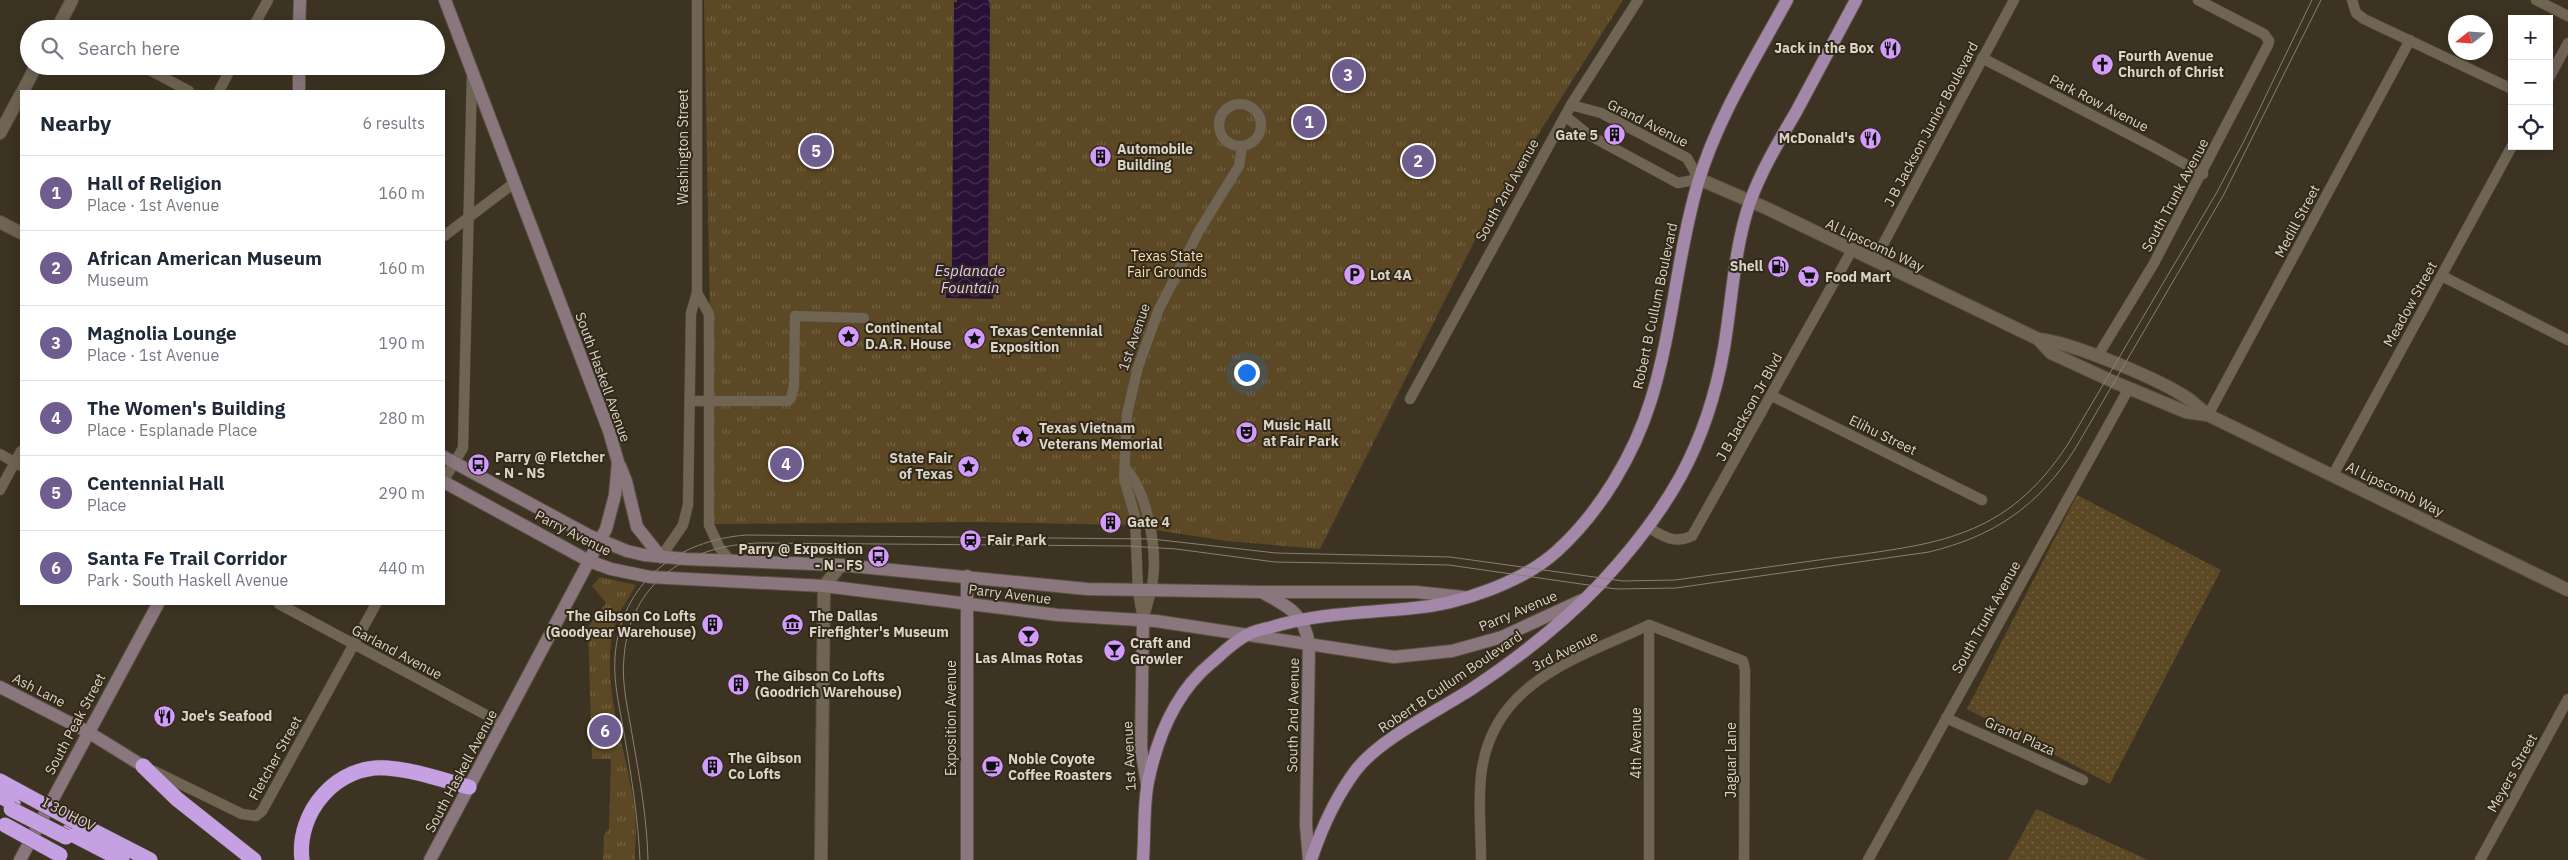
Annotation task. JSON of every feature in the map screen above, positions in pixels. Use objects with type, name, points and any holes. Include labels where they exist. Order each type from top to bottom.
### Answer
[{"type":"highway","points":[[143,766],[177,799],[254,860]]},
{"type":"highway","points":[[302,860],[301,838],[316,803],[341,780],[360,771],[386,768],[434,777],[469,787]]},
{"type":"highway","points":[[0,781],[9,801],[70,831],[150,860]]},
{"type":"highway","points":[[2,824],[64,857]]},
{"type":"highway","name":"I 30 HOV","points":[[70,831],[108,860]]},
{"type":"highway","name":"I 30 HOV","points":[[70,831],[122,860]]},
{"type":"main road","points":[[299,20],[300,0]]},
{"type":"main road","name":"South Haskell Avenue","points":[[430,860],[600,540],[611,513],[618,462],[609,431],[445,0]]},
{"type":"main road","name":"Robert B Cullum Boulevard","points":[[1147,784],[1171,713],[1186,688],[1201,671],[1249,633],[1301,619],[1418,608],[1463,597],[1520,575],[1555,553],[1578,530],[1619,472],[1651,401],[1661,362],[1685,234],[1699,179],[1727,111],[1787,0]]},
{"type":"main road","name":"Robert B Cullum Boulevard","points":[[1310,860],[1330,810],[1356,770],[1365,760],[1391,740],[1473,688],[1532,645],[1597,587],[1649,528],[1680,481],[1696,448],[1720,366],[1742,234],[1751,201],[1771,157],[1856,0]]},
{"type":"main road","points":[[299,75],[299,90]]},
{"type":"main road","name":"Parry Avenue","points":[[449,460],[600,540],[627,551],[661,557],[841,565],[1087,589],[1416,592],[1463,597]]},
{"type":"main road","points":[[618,462],[626,482],[637,527],[661,557]]},
{"type":"main road","name":"Parry Avenue","points":[[445,482],[589,561],[611,569],[650,577],[824,586],[1058,615],[1143,620],[1249,633],[1394,657],[1452,651],[1502,637],[1582,600]]},
{"type":"main road","name":"Exposition Avenue","points":[[966,860],[967,576]]},
{"type":"main road","points":[[1263,592],[1286,605],[1301,619]]},
{"type":"main road","name":"South Peak Street","points":[[20,860],[157,605]]},
{"type":"main road","name":"South 2nd Avenue","points":[[1301,619],[1309,644],[1306,825],[1310,860]]},
{"type":"main road","name":"1st Avenue","points":[[1143,620],[1141,748],[1147,784],[1143,860]]},
{"type":"main road","name":"Ash Lane","points":[[0,687],[88,732],[143,766]]},
{"type":"street","points":[[65,20],[72,0]]},
{"type":"street","points":[[257,20],[268,0]]},
{"type":"street","name":"Washington Street","points":[[661,557],[678,534],[687,514],[691,313],[697,293],[697,0]]},
{"type":"street","name":"South 2nd Avenue","points":[[1410,399],[1571,105],[1638,0]]},
{"type":"street","name":"J B Jackson Junior Boulevard","points":[[1874,261],[2014,0]]},
{"type":"street","name":"South Trunk Avenue","points":[[2097,357],[2153,265],[2203,174],[2269,40],[2264,34],[2198,0]]},
{"type":"street","points":[[2536,0],[2568,16]]},
{"type":"street","points":[[2352,3],[2364,19],[2508,87]]},
{"type":"street","name":"Medill Street","points":[[2208,415],[2410,40]]},
{"type":"street","points":[[2553,70],[2568,43]]},
{"type":"street","name":"Park Row Avenue","points":[[1982,58],[2203,174]]},
{"type":"street","points":[[2557,63],[2568,68]]},
{"type":"street","points":[[445,477],[449,460],[463,448],[473,71]]},
{"type":"street","points":[[24,90],[31,75]]},
{"type":"street","points":[[159,75],[187,90]]},
{"type":"street","points":[[220,90],[227,75]]},
{"type":"street","points":[[0,133],[20,97]]},
{"type":"street","points":[[1237,103],[1251,106],[1257,111],[1261,124],[1258,137],[1253,142],[1242,146],[1227,142],[1219,130],[1220,116],[1224,110],[1237,103]]},
{"type":"street","name":"Grand Avenue","points":[[1571,105],[1601,113],[1687,158],[1699,179]]},
{"type":"street","points":[[1565,116],[1589,135],[1678,183],[1699,179]]},
{"type":"street","name":"1st Avenue","points":[[1143,620],[1145,591],[1132,504],[1124,479],[1127,414],[1149,333],[1199,230],[1239,166],[1242,146]]},
{"type":"street","name":"Meadow Street","points":[[2333,475],[2510,150]]},
{"type":"street","name":"Al Lipscomb Way","points":[[1699,179],[1751,201],[2038,339],[2056,341],[2097,357],[2189,400],[2208,415],[2568,590]]},
{"type":"street","points":[[445,235],[514,182]]},
{"type":"street","points":[[0,222],[20,232]]},
{"type":"street","name":"J B Jackson Jr Blvd","points":[[1649,528],[1670,540],[1682,540],[1692,536],[1852,250]]},
{"type":"street","points":[[2442,276],[2568,340]]},
{"type":"street","name":"Washington Street","points":[[697,293],[709,314],[709,526],[719,547],[730,560]]},
{"type":"street","points":[[690,401],[788,401],[791,398],[794,386],[796,316],[864,318]]},
{"type":"street","name":"Al Lipscomb Way","points":[[2038,339],[2051,353],[2129,388],[2186,412],[2208,415]]},
{"type":"street","name":"South Trunk Avenue","points":[[1868,860],[2129,388]]},
{"type":"street","name":"Elihu Street","points":[[1772,396],[1982,500]]},
{"type":"street","points":[[0,454],[18,464],[0,490]]},
{"type":"street","name":"1st Avenue","points":[[1126,468],[1134,477],[1151,532],[1154,578],[1145,591]]},
{"type":"street","points":[[821,860],[824,586],[841,565]]},
{"type":"street","name":"Garland Avenue","points":[[281,605],[503,724]]},
{"type":"street","name":"Fletcher Street","points":[[143,766],[242,814],[256,816],[262,811],[375,605]]},
{"type":"street","name":"Jaguar Lane","points":[[1650,625],[1743,661],[1745,670],[1744,860]]},
{"type":"street","name":"3rd Avenue","points":[[1481,860],[1481,777],[1491,738],[1511,704],[1541,676],[1650,625]]},
{"type":"street","name":"4th Avenue","points":[[1649,860],[1650,625]]},
{"type":"street","name":"Meyers Street","points":[[2480,860],[2568,699]]},
{"type":"street","name":"Grand Plaza","points":[[1946,718],[2083,780]]},
{"type":"green space","name":"Texas State Fair Grounds","points":[[704,0],[1623,0],[1489,212],[1320,549],[1227,541],[1122,525],[976,522],[714,524]]},
{"type":"green space","points":[[2077,495],[2221,570],[2110,784],[1967,709]]},
{"type":"green space","points":[[600,577],[636,585],[617,620],[610,647],[612,695],[635,814],[635,860],[603,860],[604,835],[609,829],[611,759],[592,759],[588,627],[606,603],[592,586]]},
{"type":"green space","points":[[2036,809],[2148,860],[2008,860]]},
{"type":"water","name":"Esplanade Fountain","points":[[957,0],[988,0],[990,4],[988,268],[994,268],[993,299],[946,298],[946,267],[952,267],[954,2],[957,2]]},
{"type":"tram line","points":[[640,860],[628,754],[615,678],[615,657],[619,631],[628,607],[641,587],[657,570],[676,556],[698,546],[721,539],[747,535],[1152,539],[1276,553],[1450,557],[1623,581],[1675,580],[1905,548],[1937,541],[1966,531],[1994,518],[2020,500],[2044,476],[2068,444],[2217,192],[2244,141],[2312,0]]},
{"type":"tram line","points":[[648,860],[643,800],[626,699],[623,667],[629,630],[638,607],[651,588],[668,572],[687,560],[709,551],[733,545],[759,543],[1129,546],[1176,549],[1275,562],[1449,565],[1616,589],[1676,588],[1929,552],[1974,537],[1994,527],[2013,516],[2046,487],[2075,449],[2223,196],[2321,0]]},
{"type":"place","name":"Jack in the Box","points":[[1890,48]]},
{"type":"place","name":"Fourth Avenue Church of Christ","points":[[2102,64]]},
{"type":"place","name":"Magnolia Lounge","points":[[1348,75]]},
{"type":"place","name":"Hall of Religion","points":[[1309,122]]},
{"type":"place","name":"Gate 5","points":[[1614,135]]},
{"type":"place","name":"McDonald's","points":[[1871,138]]},
{"type":"place","name":"Centennial Hall","points":[[816,151]]},
{"type":"place","name":"Automobile Building","points":[[1101,157]]},
{"type":"place","name":"African American Museum","points":[[1418,161]]},
{"type":"place","name":"Shell","points":[[1779,266]]},
{"type":"place","name":"Lot 4A","points":[[1354,275]]},
{"type":"place","name":"Food Mart","points":[[1809,277]]},
{"type":"place","name":"Continental D.A.R. House","points":[[849,336]]},
{"type":"place","name":"Texas Centennial Exposition","points":[[974,339]]},
{"type":"place","name":"Music Hall at Fair Park","points":[[1247,433]]},
{"type":"place","name":"Texas Vietnam Veterans Memorial","points":[[1023,436]]},
{"type":"place","name":"The Women's Building","points":[[786,464]]},
{"type":"place","name":"Parry @ Fletcher - N - NS","points":[[479,465]]},
{"type":"place","name":"State Fair of Texas","points":[[969,466]]},
{"type":"place","name":"Gate 4","points":[[1111,522]]},
{"type":"place","name":"Fair Park","points":[[971,540]]},
{"type":"place","name":"Parry @ Exposition - N - FS","points":[[879,557]]},
{"type":"place","name":"The Gibson Co Lofts (Goodyear Warehouse)","points":[[712,624]]},
{"type":"place","name":"The Dallas Firefighter's Museum","points":[[793,624]]},
{"type":"place","name":"Las Almas Rotas","points":[[1029,636]]},
{"type":"place","name":"Craft and Growler","points":[[1114,651]]},
{"type":"place","name":"The Gibson Co Lofts (Goodrich Warehouse)","points":[[739,684]]},
{"type":"place","name":"Joe's Seafood","points":[[165,716]]},
{"type":"place","name":"Santa Fe Trail Corridor","points":[[605,731]]},
{"type":"place","name":"The Gibson Co Lofts","points":[[712,766]]},
{"type":"place","name":"Noble Coyote Coffee Roasters","points":[[992,767]]}]
